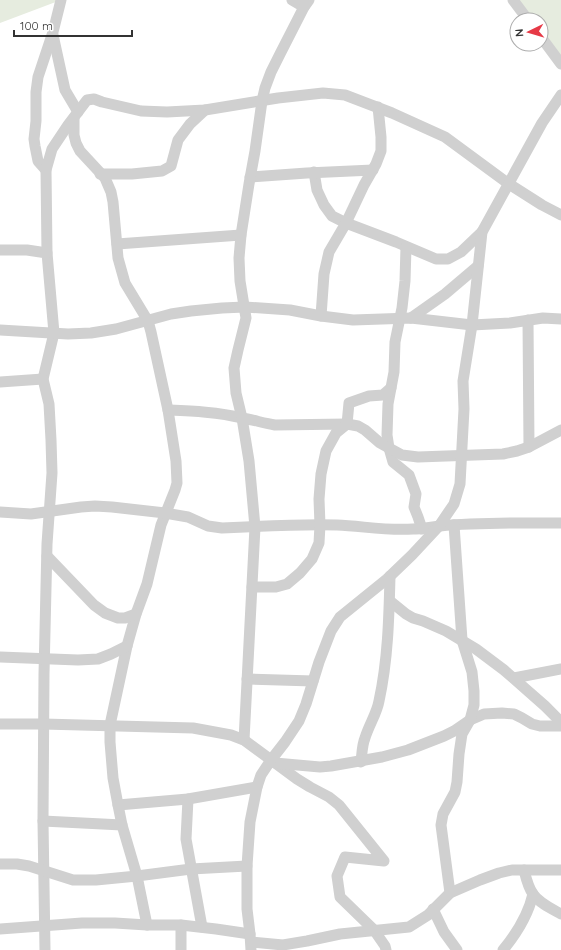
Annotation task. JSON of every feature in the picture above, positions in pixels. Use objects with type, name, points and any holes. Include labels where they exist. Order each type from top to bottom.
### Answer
[{"type":"street","points":[[46,170],[38,161],[34,139],[36,121],[36,92],[38,77],[53,32],[61,0]]},
{"type":"street","points":[[244,740],[255,527],[249,462],[236,392],[234,368],[246,318],[240,281],[239,258],[241,235],[265,88],[271,72],[306,4],[292,0]]},
{"type":"street","points":[[513,0],[522,12]]},
{"type":"street","points":[[53,32],[65,90],[76,115],[74,134],[78,147],[104,178],[111,192],[118,258],[125,283],[148,321],[168,410],[176,461],[177,483],[159,532],[147,584],[136,614],[127,646],[110,725],[110,742],[118,805],[122,825],[137,876],[147,925]]},
{"type":"street","points":[[549,48],[561,64]]},
{"type":"street","points":[[45,950],[44,658],[47,556],[52,473],[49,404],[43,379],[54,333],[47,253],[46,170],[52,149],[68,125],[87,100],[94,99],[141,111],[167,112],[205,110],[323,93],[344,95],[445,136],[509,184],[561,215]]},
{"type":"street","points":[[314,172],[317,190],[324,205],[332,216],[436,259],[448,259],[462,252],[482,232],[542,123],[561,95]]},
{"type":"street","points":[[320,316],[324,274],[329,252],[346,223],[381,151],[378,108]]},
{"type":"street","points":[[100,174],[132,174],[162,171],[171,166],[178,140],[190,124],[205,110]]},
{"type":"street","points":[[250,177],[314,172],[373,170]]},
{"type":"street","points":[[251,942],[247,909],[247,866],[250,822],[261,775],[273,761],[299,721],[331,631],[340,617],[390,576],[412,555],[439,526],[454,504],[460,484],[464,409],[463,381],[472,325],[482,232]]},
{"type":"street","points":[[117,244],[241,235]]},
{"type":"street","points":[[406,247],[405,282],[402,308],[395,342],[394,372],[388,404],[386,435],[393,462],[409,475],[416,494],[414,507],[422,529]]},
{"type":"street","points":[[0,250],[27,250],[47,253]]},
{"type":"street","points":[[411,318],[445,294],[478,266]]},
{"type":"street","points":[[0,330],[68,334],[91,333],[116,329],[171,314],[245,307],[290,310],[320,316],[353,320],[411,318],[472,325],[510,323],[542,318],[561,319]]},
{"type":"street","points":[[528,320],[529,447]]},
{"type":"street","points":[[0,382],[43,379]]},
{"type":"street","points":[[252,587],[287,584],[300,573],[312,559],[319,543],[319,499],[321,474],[326,451],[336,433],[347,424],[349,403],[369,396],[382,395],[392,388]]},
{"type":"street","points":[[168,410],[211,413],[242,418],[264,424],[347,424],[358,426],[380,443],[402,455],[418,457],[461,455],[484,456],[503,454],[529,447],[561,430]]},
{"type":"street","points":[[0,512],[31,514],[95,506],[112,507],[165,513],[188,518],[208,526],[222,528],[320,525],[412,530],[439,526],[489,523],[561,522]]},
{"type":"street","points":[[450,893],[441,825],[443,814],[455,792],[458,770],[458,754],[462,734],[470,720],[474,705],[472,672],[462,640],[454,525]]},
{"type":"street","points":[[47,556],[94,605],[105,613],[118,618],[125,618],[136,614]]},
{"type":"street","points":[[361,762],[365,738],[379,703],[386,651],[390,601],[390,576]]},
{"type":"street","points":[[390,601],[413,618],[446,630],[476,649],[514,678],[561,722]]},
{"type":"street","points":[[0,657],[78,660],[98,659],[127,646]]},
{"type":"street","points":[[514,678],[561,669]]},
{"type":"street","points":[[247,678],[314,681]]},
{"type":"street","points":[[273,761],[320,767],[382,758],[408,750],[454,731],[470,720],[484,714],[514,714],[532,724],[540,726],[561,726]]},
{"type":"street","points":[[0,724],[110,725],[193,728],[231,735],[244,740],[297,779],[329,797],[339,805],[384,860],[345,857],[337,876],[340,897],[374,930],[386,946],[386,950]]},
{"type":"street","points":[[255,747],[261,775]]},
{"type":"street","points":[[118,805],[188,799],[257,787]]},
{"type":"street","points":[[188,799],[186,839],[202,927]]},
{"type":"street","points":[[44,821],[122,825]]},
{"type":"street","points":[[0,864],[29,866],[74,880],[96,880],[191,869],[247,866]]},
{"type":"street","points":[[0,929],[82,923],[147,925],[181,924],[202,927],[251,942],[283,945],[340,934],[409,927],[428,914],[450,893],[466,885],[512,870],[561,870]]},
{"type":"street","points":[[524,870],[533,894],[538,900],[561,914]]},
{"type":"street","points":[[503,950],[512,940],[524,920],[533,894]]},
{"type":"street","points":[[433,909],[444,932],[457,950]]},
{"type":"street","points":[[181,924],[181,950]]},
{"type":"shaded area","points":[[0,0],[61,0],[0,23]]},
{"type":"shaded area","points":[[516,0],[561,0],[561,61],[549,45],[549,12],[525,12]]}]
